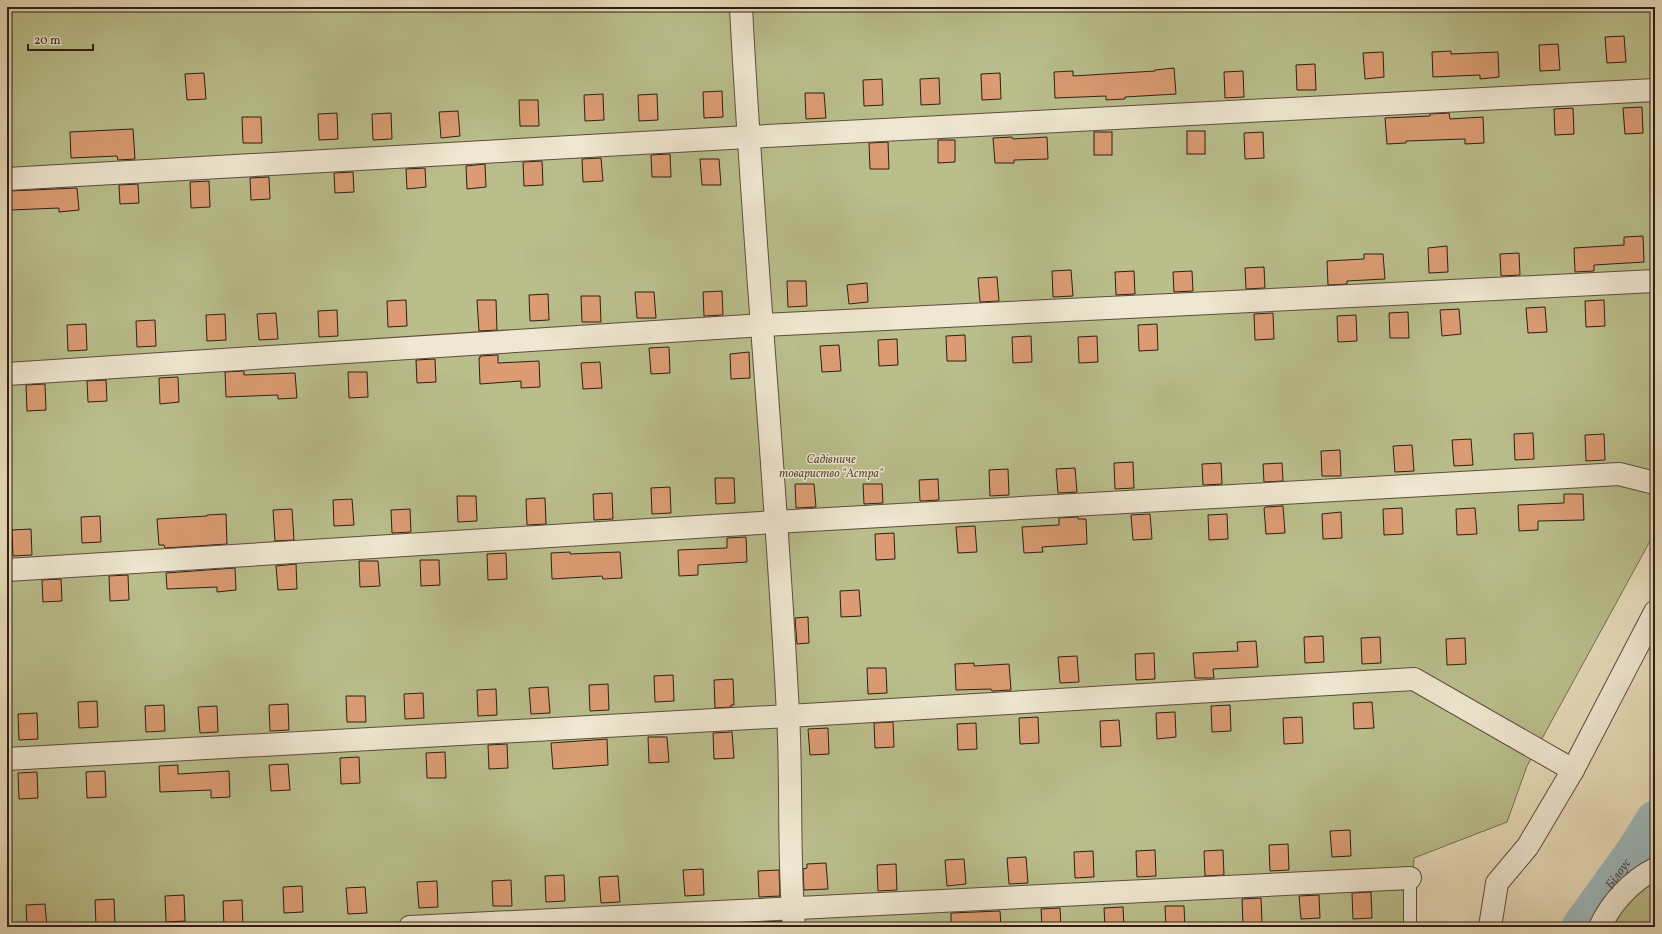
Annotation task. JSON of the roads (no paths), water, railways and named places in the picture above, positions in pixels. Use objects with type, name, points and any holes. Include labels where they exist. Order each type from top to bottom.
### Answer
[{"type":"street","points":[[741,7],[748,137],[763,325],[788,716],[793,918]]},
{"type":"street","points":[[7,179],[748,137],[1655,90]]},
{"type":"street","points":[[7,374],[763,325],[1655,281]]},
{"type":"street","points":[[7,570],[775,522],[1619,474],[1655,482]]},
{"type":"street","points":[[1490,927],[1497,883],[1528,846],[1573,770],[1655,612]]},
{"type":"street","points":[[7,759],[788,716],[1414,679],[1573,770]]},
{"type":"street","points":[[1600,927],[1607,911],[1639,877],[1655,869]]},
{"type":"street","points":[[410,927],[793,918],[1410,878]]},
{"type":"lane","points":[[1410,878],[1410,927]]},
{"type":"waterway","name":"Білоус","points":[[1581,927],[1635,852],[1655,820]]},
{"type":"park label","name":"Садівниче товариство \"Астра\"","points":[[831,467]]}]
